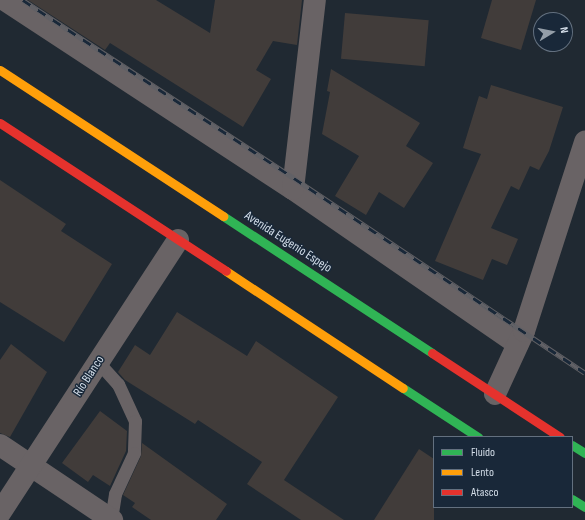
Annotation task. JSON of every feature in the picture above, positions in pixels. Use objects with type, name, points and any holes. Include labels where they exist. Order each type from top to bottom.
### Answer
[{"type":"main road","name":"Avenida Eugenio Espejo","points":[[0,70],[559,436]]},
{"type":"main road","points":[[0,124],[476,436]]},
{"type":"main road","points":[[573,446],[585,453]]},
{"type":"main road","points":[[573,500],[585,507]]},
{"type":"street","points":[[5,0],[293,189],[518,344]]},
{"type":"street","points":[[293,189],[315,0]]},
{"type":"street","points":[[496,394],[518,344],[585,142]]},
{"type":"street","name":"Río Blanco","points":[[0,513],[178,240]]},
{"type":"street","points":[[0,445],[112,520]]},
{"type":"lane","points":[[98,362],[118,384],[135,421],[134,453],[115,494],[112,520]]},
{"type":"building","points":[[28,0],[156,0],[210,33],[215,0],[302,0],[297,45],[273,41],[256,70],[271,79],[243,127],[110,43],[105,50]]},
{"type":"building","points":[[492,0],[536,0],[521,50],[481,38]]},
{"type":"building","points":[[345,13],[429,20],[425,66],[341,59]]},
{"type":"building","points":[[331,69],[420,123],[406,146],[433,163],[404,208],[379,192],[366,215],[335,196],[359,156],[322,134],[330,92],[327,91]]},
{"type":"building","points":[[491,85],[563,107],[549,151],[539,170],[530,166],[519,190],[511,186],[491,228],[518,239],[507,265],[492,259],[483,280],[435,261],[481,154],[463,148],[479,96],[487,99]]},
{"type":"building","points":[[0,180],[66,224],[61,231],[112,264],[64,342],[0,302]]},
{"type":"building","points":[[177,312],[247,356],[256,341],[338,397],[284,480],[344,520],[301,520],[247,484],[262,462],[198,420],[195,424],[125,380],[118,372],[135,345],[150,355]]},
{"type":"building","points":[[11,344],[47,372],[10,437],[0,433],[0,360]]},
{"type":"building","points":[[100,411],[127,431],[126,451],[110,486],[93,475],[88,482],[62,463]]},
{"type":"building","points":[[142,443],[227,504],[216,520],[151,520],[132,507],[135,503],[123,495],[141,456]]},
{"type":"building","points":[[419,449],[433,458],[434,520],[374,520]]},
{"type":"railway","points":[[23,0],[294,178],[585,373]]},
{"type":"traffic: fast","points":[[223,216],[432,353]]},
{"type":"traffic: fast","points":[[403,388],[476,436]]},
{"type":"traffic: fast","points":[[573,446],[585,453]]},
{"type":"traffic: fast","points":[[573,500],[585,507]]},
{"type":"traffic: slow","points":[[0,70],[223,216]]},
{"type":"traffic: slow","points":[[226,271],[403,388]]},
{"type":"traffic: jam","points":[[0,123],[226,271]]},
{"type":"traffic: jam","points":[[432,353],[558,436]]}]
